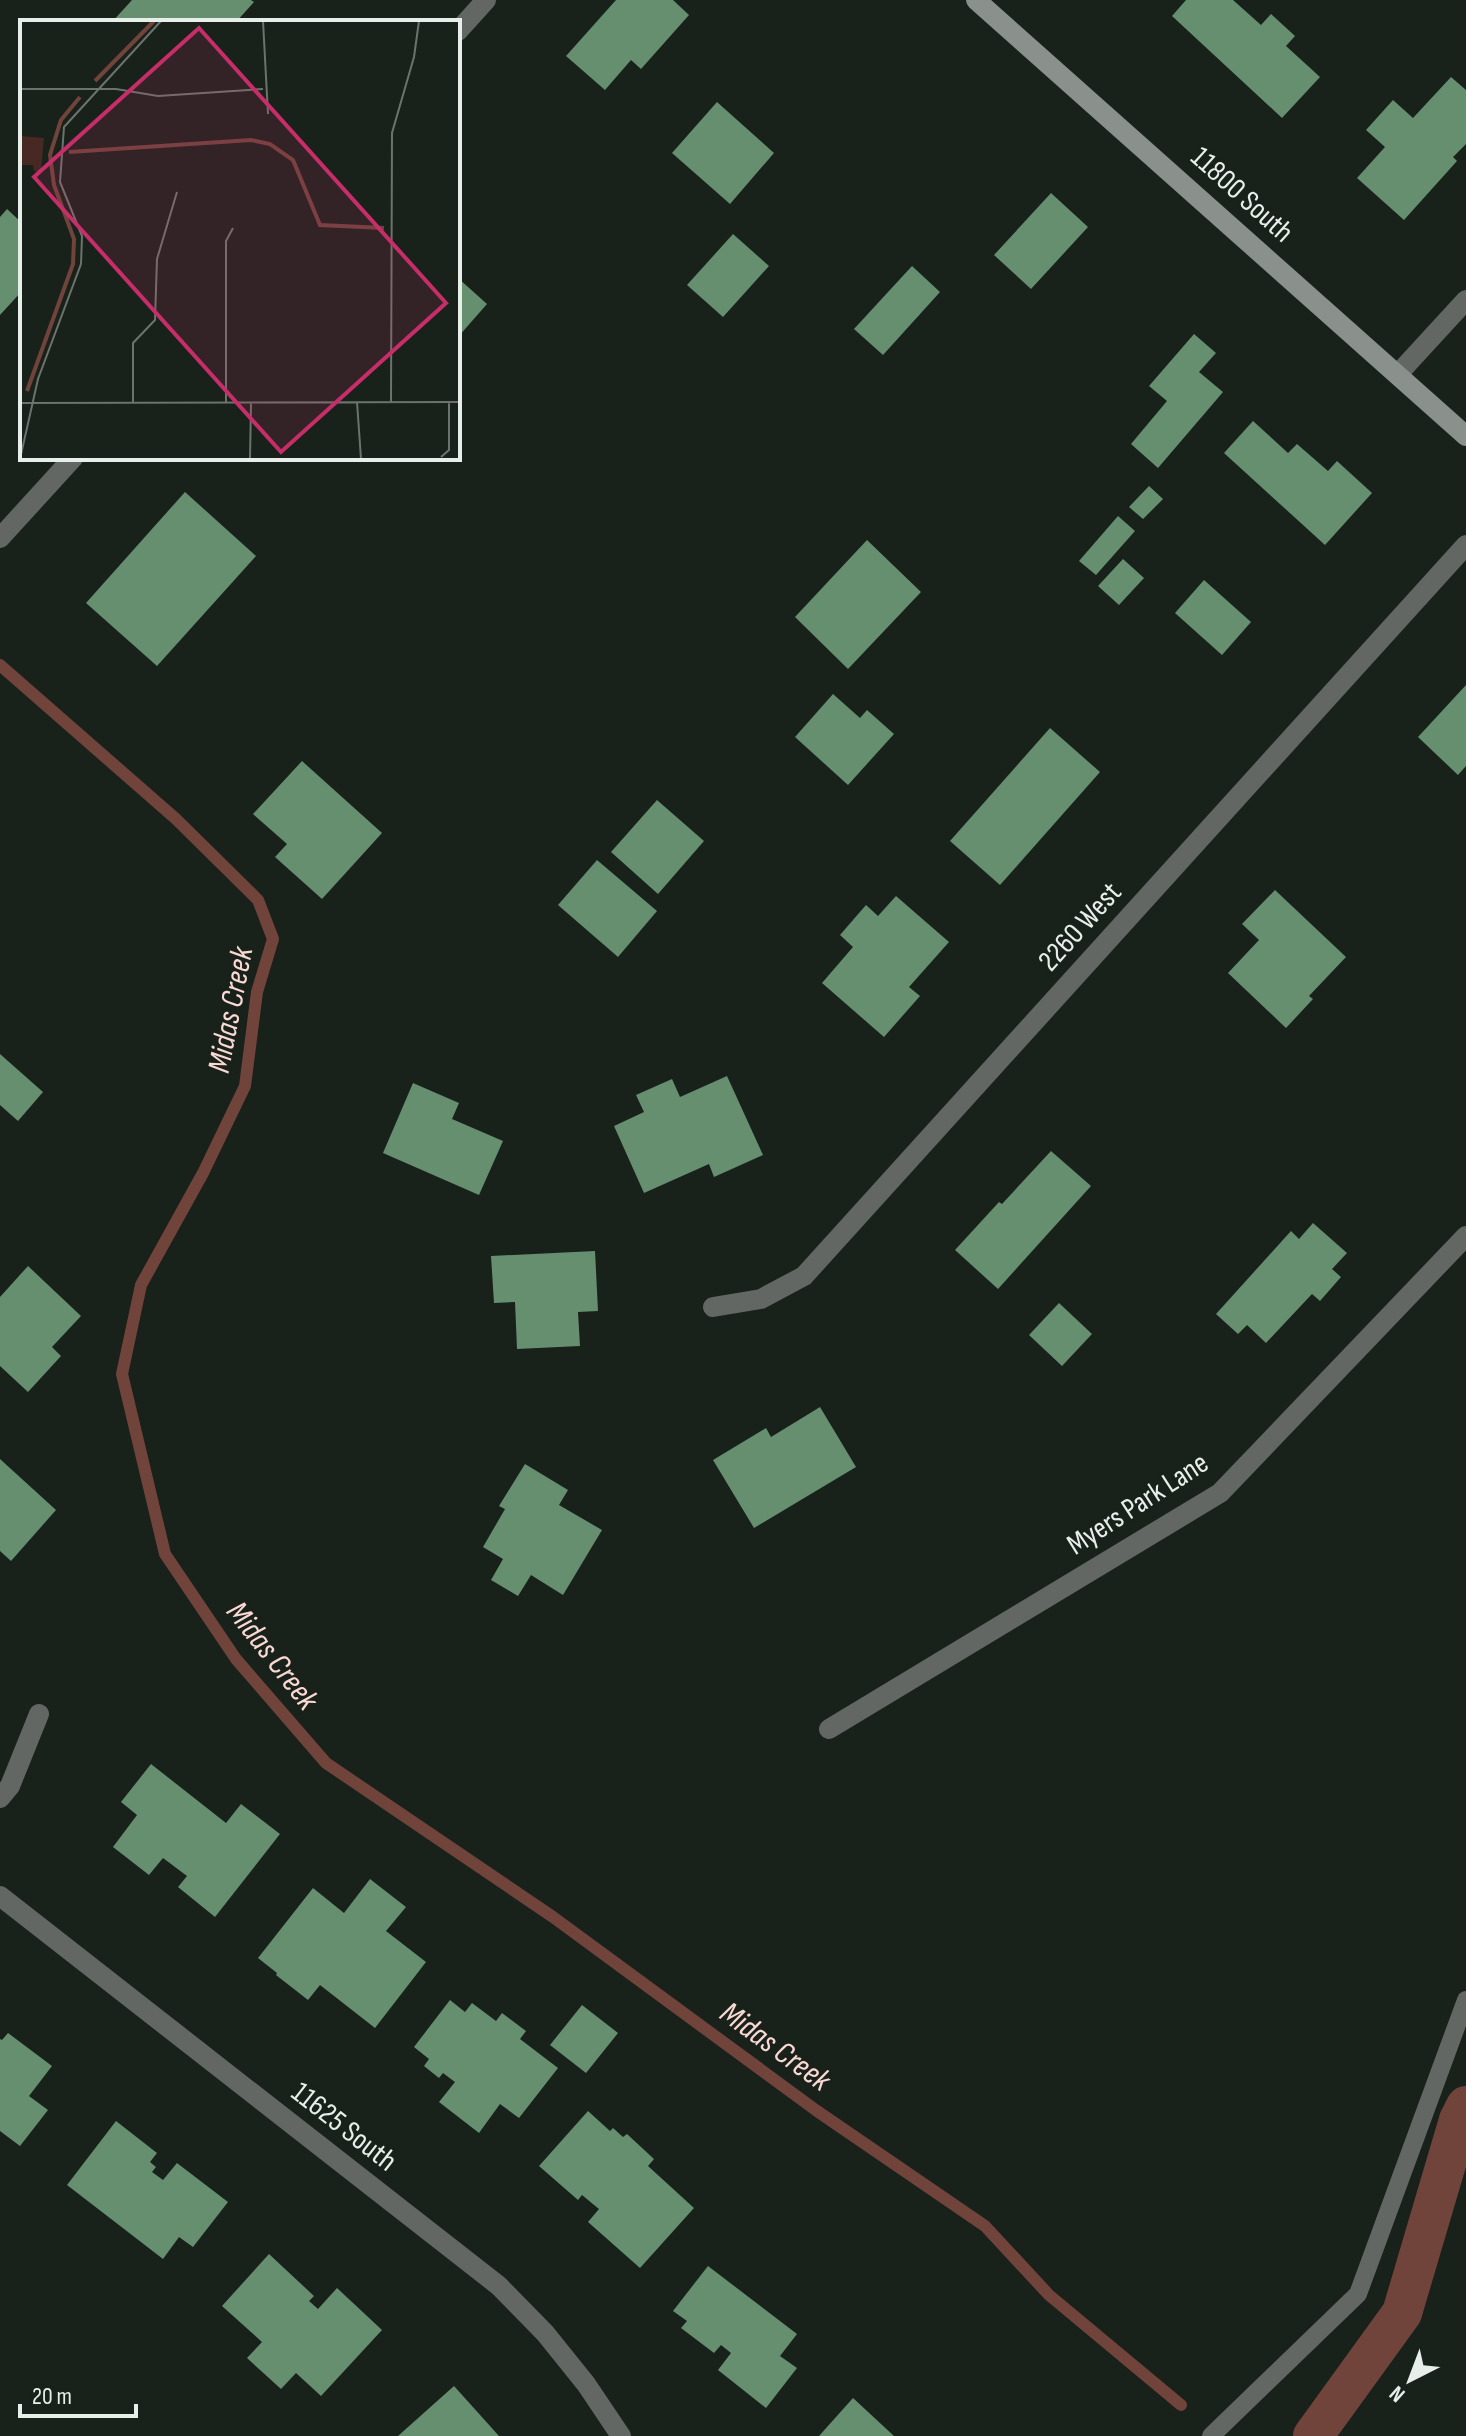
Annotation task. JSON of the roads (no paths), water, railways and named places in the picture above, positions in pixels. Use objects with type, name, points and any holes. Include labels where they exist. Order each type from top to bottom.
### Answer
[{"type":"main road","name":"11800 South","points":[[976,0],[1466,436]]},
{"type":"street","points":[[460,29],[486,0]]},
{"type":"street","points":[[1398,374],[1466,300]]},
{"type":"street","points":[[0,538],[71,460]]},
{"type":"street","name":"2260 West","points":[[713,1307],[761,1299],[804,1276],[1466,545]]},
{"type":"street","name":"Myers Park Lane","points":[[829,1729],[1220,1493],[1466,1236]]},
{"type":"street","points":[[0,1798],[10,1786],[39,1714]]},
{"type":"street","name":"11625 South","points":[[0,1896],[499,2286],[545,2333],[586,2384],[621,2436]]},
{"type":"lane","points":[[1211,2436],[1358,2294],[1466,2000]]},
{"type":"waterway","name":"Midas Creek","points":[[0,665],[176,819],[258,900],[273,939],[257,992],[245,1086],[203,1173],[141,1285],[122,1374],[165,1554],[236,1659],[326,1763],[553,1917],[817,2111],[985,2226],[1049,2295],[1181,2405]]},
{"type":"waterway","points":[[1313,2436],[1402,2313],[1459,2120],[1466,2106]]}]
